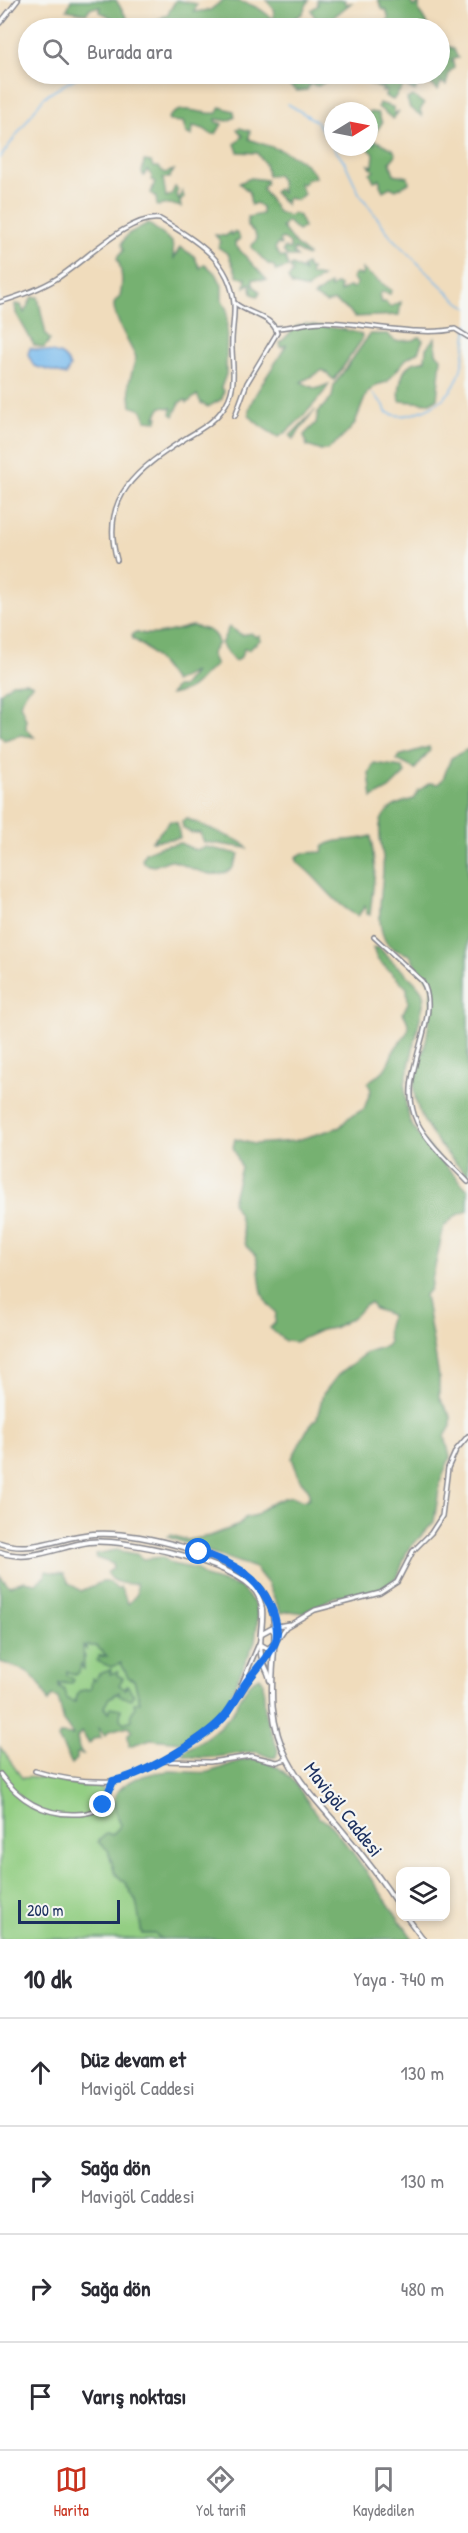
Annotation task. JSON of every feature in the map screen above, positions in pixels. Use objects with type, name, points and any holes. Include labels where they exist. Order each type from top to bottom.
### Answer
[{"type":"main road","name":"Mavigöl Caddesi","points":[[0,1543],[18,1548],[30,1547],[100,1533],[182,1547],[234,1565],[251,1576],[266,1597],[276,1626],[271,1687]]},
{"type":"main road","name":"Mavigöl Caddesi","points":[[0,1552],[16,1556],[28,1555],[99,1542],[167,1552],[232,1573],[256,1591],[263,1612],[261,1639],[263,1662],[271,1687],[274,1719],[287,1759],[305,1786],[380,1878],[396,1902]]},
{"type":"main road","points":[[272,1647],[266,1649],[261,1639],[271,1628],[276,1634]]},
{"type":"main road","points":[[263,1662],[275,1643]]},
{"type":"main road","points":[[409,1921],[423,1939]]},
{"type":"street","points":[[0,23],[18,0]]},
{"type":"street","points":[[0,302],[43,286],[74,267],[126,228],[153,218],[167,223],[216,259],[228,276],[234,302],[234,384],[231,397],[213,420],[147,466],[121,493],[111,524],[117,560]]},
{"type":"street","points":[[234,302],[241,309],[271,323],[276,328],[276,340],[250,378],[234,416]]},
{"type":"street","points":[[276,328],[307,321],[435,332],[455,329],[466,336]]},
{"type":"street","points":[[374,937],[422,981],[427,989],[425,1022],[411,1075],[411,1104],[420,1128],[468,1182]]},
{"type":"street","points":[[271,1628],[290,1624],[321,1608],[380,1593],[397,1582],[413,1551],[431,1533],[441,1516],[448,1468],[456,1450],[468,1436]]},
{"type":"street","points":[[275,1643],[290,1624]]},
{"type":"street","points":[[236,1697],[261,1639]]},
{"type":"street","points":[[35,1771],[61,1778],[113,1781],[162,1761],[205,1734],[224,1717],[263,1662]]},
{"type":"street","points":[[256,1670],[267,1669]]},
{"type":"street","points":[[162,1761],[210,1762],[251,1756],[277,1762],[287,1759]]},
{"type":"street","points":[[0,1774],[17,1794],[34,1806],[65,1814],[87,1813],[99,1809],[113,1781]]},
{"type":"green space","points":[[71,0],[116,0],[127,18],[112,18],[100,12],[100,7],[90,8],[86,14],[67,10]]},
{"type":"green space","points":[[176,0],[197,4],[194,12],[210,10],[223,0],[238,1],[257,7],[271,18],[162,18],[167,15]]},
{"type":"green space","points":[[266,0],[309,0],[302,14],[295,18],[273,18],[274,9]]},
{"type":"green space","points":[[317,0],[345,0],[345,4],[351,3],[332,18],[315,18],[311,10],[318,5]]},
{"type":"green space","points":[[378,0],[409,0],[414,7],[419,3],[419,11],[423,18],[389,18],[386,9],[383,10]]},
{"type":"green space","points":[[450,47],[458,58],[452,59],[454,68],[450,71]]},
{"type":"green space","points":[[290,84],[310,84],[307,90],[297,91]]},
{"type":"green space","points":[[371,84],[416,84],[417,87],[415,91],[404,85],[393,100],[385,96],[386,90],[382,92],[383,85],[380,88]]},
{"type":"green space","points":[[431,84],[440,84],[438,90]]},
{"type":"green space","points":[[413,96],[424,104],[420,110],[422,116],[410,108],[407,99]]},
{"type":"green space","points":[[379,103],[393,107],[394,114],[399,111],[393,119],[378,107]]},
{"type":"green space","points":[[220,107],[234,111],[235,117],[228,121],[216,119],[216,122],[222,124],[216,134],[193,126],[192,136],[186,133],[183,122],[169,121],[168,118],[179,110],[217,113]]},
{"type":"green space","points":[[378,113],[382,123],[378,129]]},
{"type":"green space","points":[[237,129],[250,131],[249,139],[286,152],[310,169],[316,177],[307,179],[304,184],[299,183],[304,194],[297,200],[287,198],[286,205],[274,192],[278,189],[282,193],[281,180],[277,175],[268,176],[265,164],[257,153],[238,152],[235,144],[243,136]]},
{"type":"green space","points":[[378,142],[393,149],[396,155],[390,162],[394,174],[408,177],[409,183],[396,190],[390,187],[383,191],[380,179],[374,181],[370,173],[374,171],[369,165],[373,166],[374,156],[378,156]]},
{"type":"green space","points":[[144,161],[151,162],[153,167],[158,167],[165,173],[174,170],[169,178],[163,178],[166,197],[171,195],[175,187],[178,190],[176,194],[179,200],[182,191],[184,197],[180,202],[181,207],[170,204],[157,206],[156,197],[151,193],[155,181],[151,180],[152,176],[147,170],[144,176],[142,173]]},
{"type":"green space","points":[[251,178],[266,180],[262,188],[278,212],[289,216],[294,213],[299,216],[304,227],[298,231],[287,221],[282,227],[295,244],[308,255],[294,249],[293,253],[297,257],[288,257],[283,251],[284,248],[290,249],[290,244],[283,238],[280,240],[281,245],[277,244],[275,249],[281,257],[285,257],[288,267],[276,271],[274,266],[268,264],[251,247],[257,239],[255,233],[247,226],[248,217],[262,214],[262,207],[256,203],[251,205],[249,192],[239,183]]},
{"type":"green space","points":[[148,223],[172,242],[174,258],[180,247],[194,256],[200,268],[205,264],[217,275],[222,286],[222,300],[227,310],[226,374],[221,388],[224,390],[222,399],[208,407],[201,403],[197,395],[187,403],[186,400],[180,402],[174,416],[171,414],[172,408],[161,407],[155,417],[158,417],[157,421],[146,420],[142,410],[131,406],[129,383],[136,357],[114,310],[115,301],[121,291],[121,272],[117,258],[123,251],[122,243],[128,234]]},
{"type":"green space","points":[[230,232],[231,235],[234,232],[238,234],[240,239],[235,242],[236,246],[267,280],[253,279],[253,285],[260,292],[258,296],[252,294],[250,283],[245,287],[246,278],[238,277],[228,254],[218,247],[221,242],[215,235],[226,236]]},
{"type":"green space","points":[[306,264],[308,269],[311,269],[310,275],[322,277],[307,289],[292,285],[288,279],[293,272],[290,267],[292,265],[305,272],[302,268]]},
{"type":"green space","points":[[362,269],[391,290],[390,294],[382,292],[379,295],[381,302],[386,302],[390,307],[401,302],[399,315],[354,317],[349,310],[334,301],[326,303],[314,296],[330,284],[331,288],[337,284],[340,286],[340,292],[348,287],[354,288],[357,283],[352,278],[355,274],[363,275]]},
{"type":"green space","points":[[32,297],[38,297],[46,335],[50,340],[44,348],[34,345],[16,313],[15,304],[21,305],[24,313]]},
{"type":"green space","points":[[306,324],[358,333],[362,335],[361,341],[334,380],[323,370],[301,382],[316,389],[329,384],[305,414],[278,437],[254,421],[249,414],[249,409],[286,345],[281,347],[280,343],[297,326]]},
{"type":"green space","points":[[370,334],[387,334],[395,341],[414,340],[419,337],[423,340],[418,352],[406,359],[387,382],[376,385],[367,393],[354,425],[344,436],[327,450],[307,446],[304,435],[316,423],[318,412],[332,397],[334,385]]},
{"type":"green space","points":[[435,338],[436,353],[441,358],[437,399],[430,403],[400,401],[399,392],[405,370],[413,363],[425,360],[426,348]]},
{"type":"green space","points":[[315,410],[293,439],[290,436]]},
{"type":"green space","points":[[192,626],[208,630],[217,638],[218,643],[211,654],[216,665],[193,687],[170,695],[175,687],[182,687],[194,672],[174,682],[145,647],[133,639],[132,635],[136,632],[157,634]]},
{"type":"green space","points":[[229,627],[242,635],[251,633],[256,637],[260,635],[260,640],[248,650],[244,649],[240,659],[234,661],[221,644]]},
{"type":"green space","points":[[26,682],[33,685],[27,690],[20,704],[26,720],[26,729],[34,737],[21,735],[4,740],[0,735],[0,693],[12,683]]},
{"type":"green space","points":[[429,747],[430,750],[415,769],[397,760],[399,756]]},
{"type":"green space","points":[[468,749],[468,1175],[432,1134],[415,1097],[414,1085],[428,1030],[432,984],[410,955],[391,947],[384,938],[380,919],[383,858],[379,830],[381,821],[390,809],[414,799],[418,791],[430,783],[438,784],[443,779],[451,758]]},
{"type":"green space","points":[[374,763],[402,767],[405,773],[389,789],[372,798],[369,773]]},
{"type":"green space","points":[[186,818],[243,843],[247,848],[204,842],[200,833],[192,833],[183,828],[182,821]]},
{"type":"green space","points":[[170,821],[177,822],[180,838],[152,841]]},
{"type":"green space","points":[[371,836],[375,870],[370,915],[367,914],[365,906],[358,916],[341,905],[298,863],[296,857],[303,853],[322,852],[324,846],[335,841]]},
{"type":"green space","points":[[180,843],[195,850],[206,847],[239,854],[232,869],[217,874],[201,872],[170,860],[154,866],[145,864],[142,860],[145,853],[159,847]]},
{"type":"green space","points":[[379,947],[425,996],[405,1084],[410,1122],[418,1135],[468,1190],[468,1211],[457,1215],[444,1226],[430,1289],[425,1295],[439,1377],[439,1398],[451,1417],[451,1426],[445,1436],[450,1457],[440,1483],[434,1522],[407,1551],[398,1576],[376,1591],[334,1597],[304,1613],[290,1611],[281,1613],[268,1584],[255,1568],[167,1537],[171,1535],[187,1540],[210,1536],[239,1525],[245,1518],[256,1515],[268,1505],[284,1498],[292,1496],[303,1501],[309,1498],[309,1490],[300,1480],[292,1458],[307,1430],[317,1418],[323,1394],[338,1375],[367,1352],[386,1346],[389,1342],[387,1330],[391,1315],[375,1309],[370,1303],[355,1316],[334,1328],[321,1330],[295,1342],[285,1341],[270,1328],[275,1323],[276,1312],[269,1306],[262,1293],[256,1256],[246,1246],[239,1215],[232,1202],[241,1167],[233,1147],[235,1139],[254,1144],[294,1141],[340,1127],[348,1118],[364,1109],[371,1090],[368,1083],[385,1068],[408,1031],[408,1024],[403,1013],[408,1003],[407,988],[377,959],[373,948]]},
{"type":"green space","points":[[116,1550],[136,1554],[143,1559],[162,1557],[172,1564],[196,1569],[205,1577],[240,1587],[255,1604],[258,1617],[255,1641],[223,1711],[203,1730],[181,1742],[151,1739],[129,1746],[128,1734],[132,1731],[128,1726],[109,1731],[105,1736],[98,1727],[101,1738],[93,1739],[89,1744],[82,1732],[77,1738],[79,1749],[83,1754],[77,1753],[77,1759],[72,1764],[58,1738],[60,1734],[73,1735],[64,1722],[58,1698],[52,1696],[48,1702],[41,1686],[31,1675],[0,1662],[0,1576],[9,1586],[24,1581],[36,1583],[45,1576],[46,1571],[64,1574],[69,1583],[81,1591],[102,1582],[110,1582],[117,1589],[120,1587],[128,1604],[137,1594],[136,1583],[116,1582],[107,1573],[113,1568],[113,1564],[96,1558],[96,1554]],"holes":[[[83,1646],[87,1650],[87,1646],[96,1646],[107,1656],[99,1656],[97,1661],[111,1667],[121,1663],[128,1677],[134,1680],[140,1702],[134,1703],[132,1720],[124,1723],[120,1719],[121,1709],[111,1707],[109,1713],[104,1707],[109,1698],[119,1692],[119,1696],[132,1699],[134,1695],[127,1685],[125,1689],[119,1685],[123,1678],[117,1675],[118,1671],[110,1674],[111,1670],[99,1674],[95,1680],[92,1678],[91,1689],[79,1691],[75,1702],[66,1699],[64,1689],[59,1687],[59,1683],[72,1683],[74,1680],[67,1675],[67,1671],[75,1675],[79,1672],[81,1664],[84,1670]]]},
{"type":"green space","points":[[83,1646],[87,1650],[87,1646],[96,1646],[107,1655],[99,1656],[97,1660],[121,1663],[128,1677],[134,1680],[140,1702],[135,1708],[132,1720],[124,1723],[104,1707],[109,1698],[125,1690],[119,1685],[120,1678],[110,1674],[110,1670],[95,1680],[91,1689],[75,1702],[66,1699],[59,1683],[69,1684],[66,1670],[70,1671],[81,1663],[82,1665],[85,1656],[81,1650]]},
{"type":"green space","points":[[260,1677],[263,1681],[265,1714],[278,1750],[276,1757],[257,1752],[201,1758],[183,1755],[184,1751],[208,1736],[224,1722],[233,1712],[250,1683]]},
{"type":"green space","points":[[0,1747],[22,1778],[42,1778],[100,1786],[113,1804],[121,1825],[109,1847],[113,1865],[136,1902],[142,1934],[155,1934],[162,1939],[0,1939]]},
{"type":"green space","points":[[262,1760],[279,1768],[293,1780],[319,1818],[327,1821],[353,1853],[396,1915],[396,1921],[400,1921],[413,1939],[162,1939],[155,1934],[142,1934],[136,1901],[126,1884],[115,1873],[108,1850],[98,1842],[107,1833],[112,1835],[121,1825],[115,1809],[115,1795],[127,1783],[154,1773],[208,1772],[238,1761]]},
{"type":"water","points":[[30,348],[54,352],[63,357],[70,367],[66,375],[34,366],[28,354]]},
{"type":"waterway","points":[[0,158],[44,97],[65,84]]},
{"type":"waterway","points":[[288,104],[316,121],[324,133]]},
{"type":"waterway","points":[[340,156],[359,193],[392,238],[455,299],[468,308]]},
{"type":"waterway","points":[[373,394],[384,405],[386,412],[398,415],[418,412],[444,398],[458,378],[462,367],[468,324]]},
{"type":"waterway","points":[[468,1312],[468,1330]]},
{"type":"route","points":[[103,1805],[113,1781],[162,1761],[199,1739],[224,1717],[236,1697],[267,1658],[275,1643],[276,1622],[257,1582],[234,1565],[199,1552]]}]
